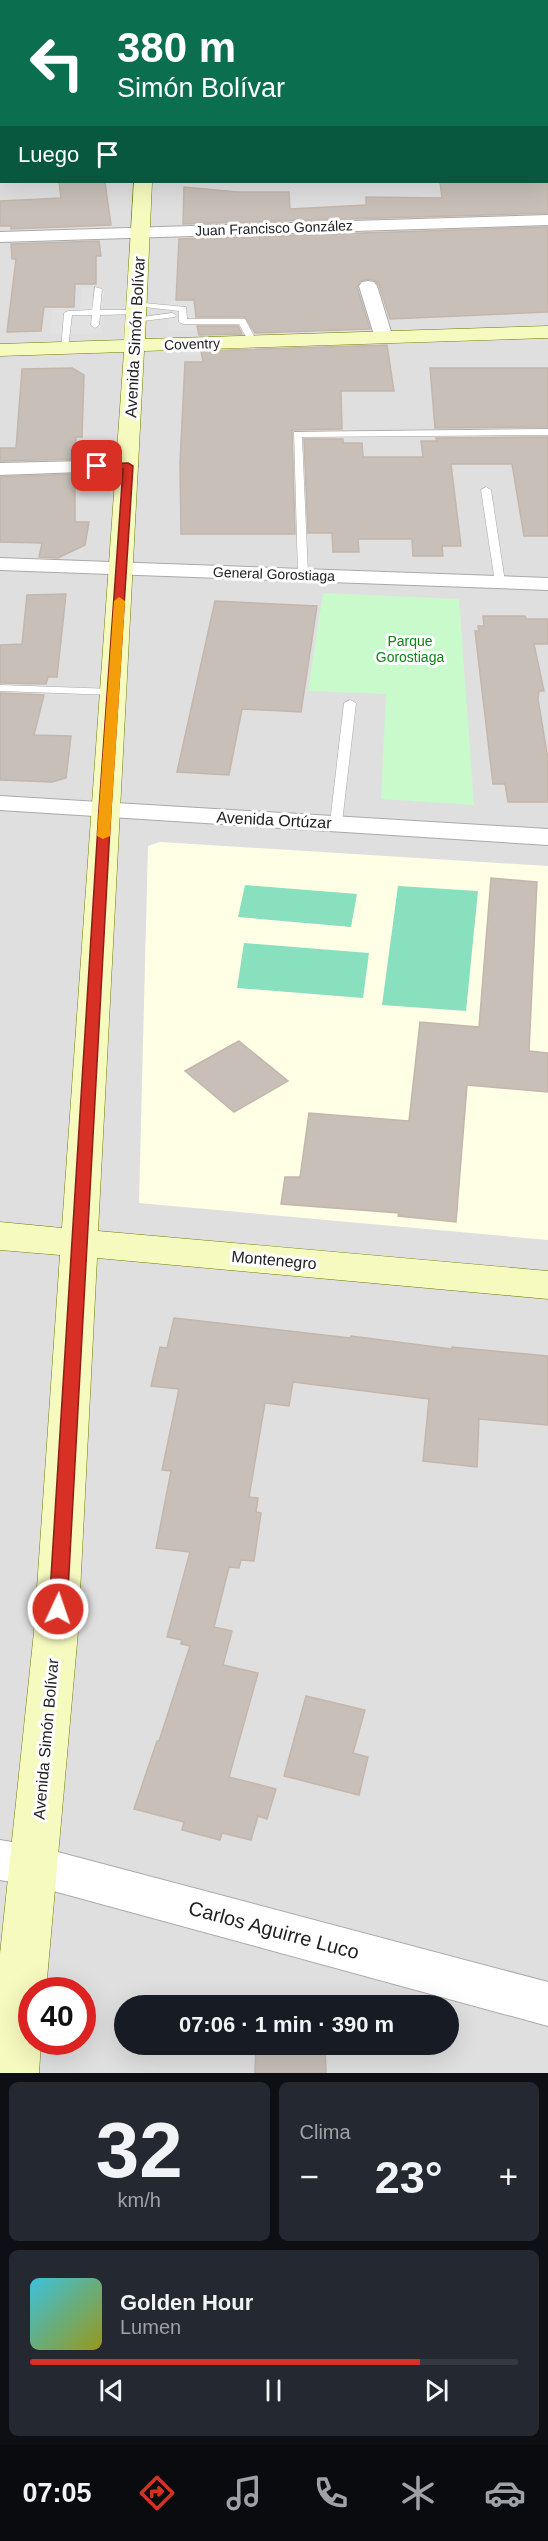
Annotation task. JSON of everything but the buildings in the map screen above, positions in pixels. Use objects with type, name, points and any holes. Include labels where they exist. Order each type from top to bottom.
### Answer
[{"type":"street","points":[[364,0],[376,0]]},
{"type":"street","name":"Avenida Simón Bolívar","points":[[13,2073],[17,1863],[56,1632],[105,809],[128,466],[143,183]]},
{"type":"street","name":"Juan Francisco González","points":[[0,237],[548,220]]},
{"type":"street","points":[[368,286],[384,338]]},
{"type":"street","name":"Coventry","points":[[0,350],[64,348],[135,320],[253,342],[548,332]]},
{"type":"street","points":[[0,469],[128,466]]},
{"type":"street","name":"General Gorostiaga","points":[[0,564],[548,584]]},
{"type":"street","name":"Avenida Ortúzar","points":[[0,803],[548,837]]},
{"type":"street","name":"Montenegro","points":[[0,1236],[548,1285]]},
{"type":"street","name":"Carlos Aguirre Luco","points":[[17,1863],[548,2004]]},
{"type":"lane","points":[[95,325],[98,289]]},
{"type":"lane","points":[[135,320],[183,311]]},
{"type":"lane","points":[[64,348],[68,313],[96,312],[135,320],[183,311]]},
{"type":"lane","points":[[183,311],[183,322],[242,321],[253,342]]},
{"type":"lane","points":[[303,574],[297,434],[548,432]]},
{"type":"lane","points":[[486,490],[501,582]]},
{"type":"lane","points":[[0,688],[113,692]]},
{"type":"lane","points":[[336,824],[350,703]]},
{"type":"shaded area","points":[[0,183],[548,183],[548,2073],[0,2073]]},
{"type":"shaded area","points":[[82,288],[104,288],[102,334],[50,334],[53,310],[80,310]]},
{"type":"shaded area","points":[[167,301],[194,301],[197,320],[291,316],[294,326],[168,331]]},
{"type":"shaded area","points":[[383,343],[386,354],[289,352],[185,355],[186,348]]},
{"type":"shaded area","points":[[160,842],[548,866],[548,1240],[139,1203],[148,846]]},
{"type":"green space","name":"Parque Gorostiaga","points":[[323,593],[459,599],[474,805],[381,799],[386,694],[308,691]]},
{"type":"green space","points":[[245,885],[357,894],[351,927],[238,917]]},
{"type":"green space","points":[[398,886],[478,891],[466,1011],[382,1005]]},
{"type":"green space","points":[[244,943],[369,953],[363,998],[237,988]]},
{"type":"slow traffic","points":[[103,836],[119,601]]},
{"type":"route","points":[[58,1609],[105,809],[128,466],[97,466]]}]
